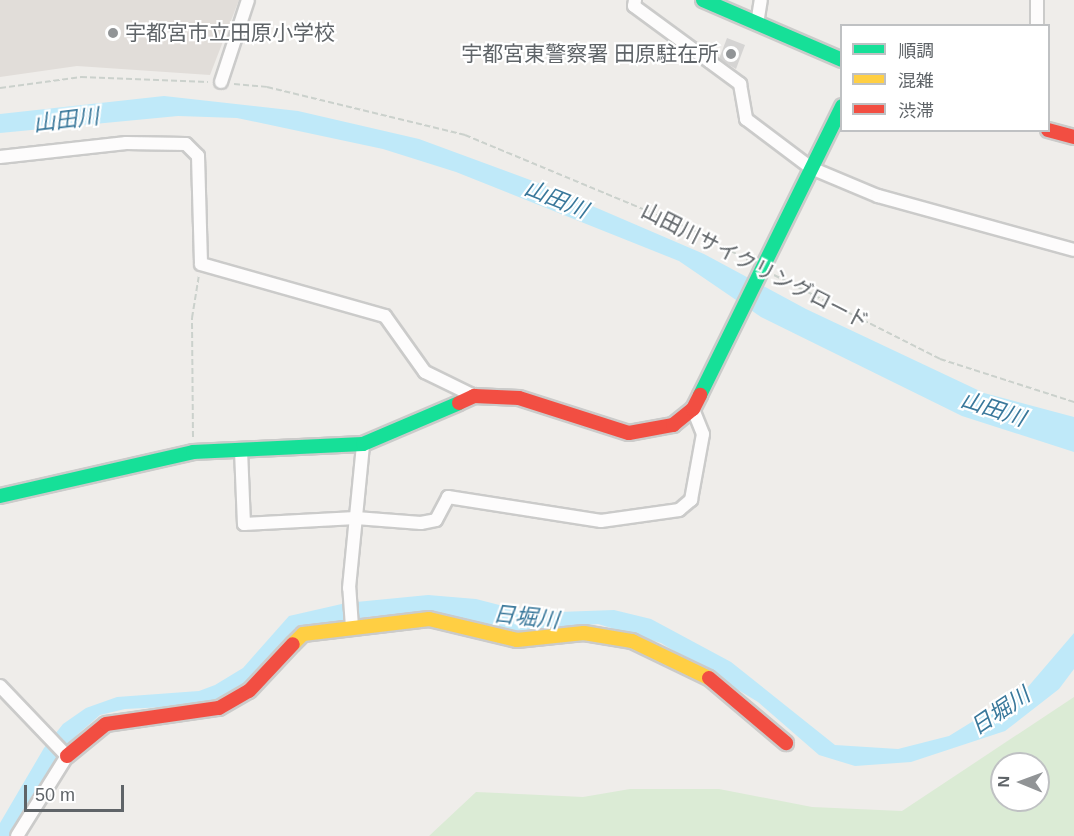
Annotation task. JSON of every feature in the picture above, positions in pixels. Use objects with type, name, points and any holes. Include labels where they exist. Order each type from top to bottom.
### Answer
[{"type":"street","points":[[221,82],[248,0]]},
{"type":"street","points":[[635,0],[634,6],[740,84],[746,118],[811,168],[878,196],[1074,250]]},
{"type":"street","points":[[703,0],[840,59]]},
{"type":"street","points":[[757,24],[761,0]]},
{"type":"street","points":[[1037,0],[1037,24]]},
{"type":"street","points":[[0,157],[126,143],[186,144],[198,156],[201,264],[385,316],[425,372],[474,396],[519,398],[629,433],[673,425],[693,409],[840,110]]},
{"type":"street","points":[[1050,131],[1074,137]]},
{"type":"street","points":[[0,496],[193,452],[363,444],[474,396]]},
{"type":"street","points":[[241,450],[244,524],[356,518],[436,520],[448,497],[601,521],[679,510],[691,500],[703,434],[693,409]]},
{"type":"street","points":[[352,627],[349,588],[363,444]]},
{"type":"street","points":[[17,836],[67,756],[106,724],[219,708],[249,691],[303,634],[352,627],[429,619],[517,640],[584,633],[615,636],[704,674],[786,742]]},
{"type":"street","points":[[0,686],[67,756]]},
{"type":"path","name":"山田川サイクリングロード","points":[[0,88],[81,77],[221,82],[267,87],[465,135],[691,229],[761,268],[940,359],[1074,402]]},
{"type":"path","points":[[193,452],[192,318],[201,264]]},
{"type":"shaded area","name":"宇都宮市立田原小学校","points":[[0,0],[239,0],[210,75],[77,66],[0,77]]},
{"type":"green space","points":[[1074,697],[1074,836],[429,836],[476,792],[583,797],[630,789],[719,789],[812,807],[902,811],[990,753],[990,812],[1050,812],[1050,752],[991,752]]},
{"type":"water","name":"山田川","points":[[164,96],[298,111],[419,139],[541,184],[704,254],[806,309],[984,393],[1074,417],[1074,452],[962,416],[761,317],[679,261],[456,172],[383,149],[237,118],[178,116],[0,133],[0,114]]},
{"type":"water","name":"日堀川","points":[[428,595],[476,599],[531,613],[614,610],[651,619],[731,662],[835,745],[898,749],[949,736],[1027,688],[1074,633],[1074,669],[1059,689],[1005,731],[911,762],[855,766],[819,755],[758,702],[661,643],[598,624],[519,631],[439,613],[374,616],[321,625],[238,692],[204,705],[125,709],[100,715],[78,734],[47,775],[11,836],[0,836],[0,823],[44,748],[63,724],[86,708],[117,697],[199,691],[215,685],[243,668],[289,616],[346,603]]},
{"type":"building","name":"宇都宮東警察署 田原駐在所","points":[[727,38],[745,45],[736,69],[719,59]]},
{"type":"traffic: fast","points":[[703,0],[840,59]]},
{"type":"traffic: fast","points":[[700,395],[840,110]]},
{"type":"traffic: fast","points":[[0,496],[193,452],[363,444],[459,403]]},
{"type":"traffic: slow","points":[[293,644],[303,634],[429,619],[517,640],[584,633],[632,641],[709,678]]},
{"type":"traffic: jam","points":[[1050,131],[1074,137]]},
{"type":"traffic: jam","points":[[459,403],[474,396],[519,398],[629,433],[673,425],[693,409],[700,395]]},
{"type":"traffic: jam","points":[[67,756],[106,724],[219,708],[249,691],[293,644]]},
{"type":"traffic: jam","points":[[709,678],[786,743]]},
{"type":"place","name":"宇都宮市立田原小学校","points":[[113,33]]},
{"type":"place","name":"宇都宮東警察署 田原駐在所","points":[[731,54]]}]
